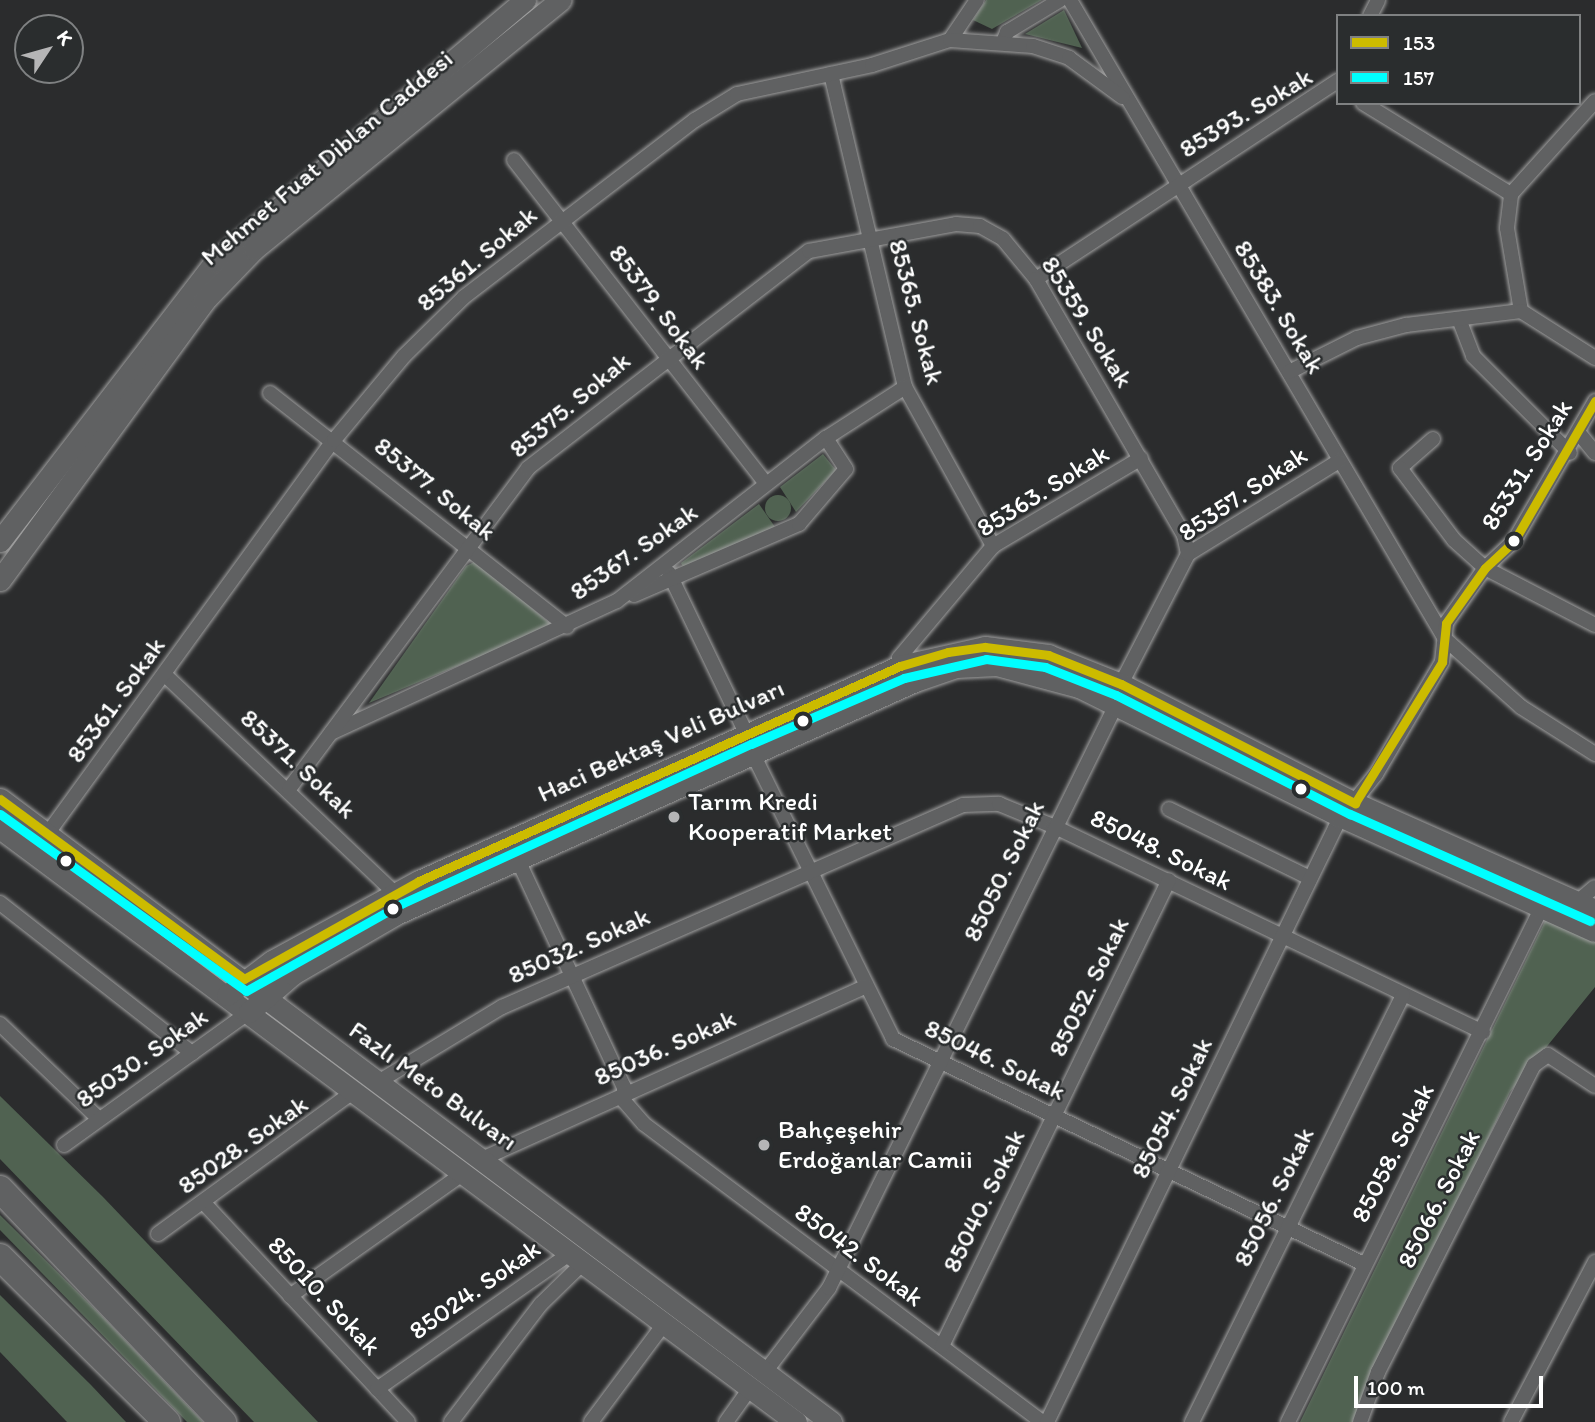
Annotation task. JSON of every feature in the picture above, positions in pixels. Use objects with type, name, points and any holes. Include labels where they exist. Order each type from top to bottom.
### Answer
[{"type":"highway","points":[[0,1189],[189,1382],[223,1422]]},
{"type":"highway","points":[[0,1257],[157,1418]]},
{"type":"highway","points":[[189,1382],[203,1381],[241,1422]]},
{"type":"main road","name":"Mehmet Fuat Diblan Caddesi","points":[[0,541],[215,262],[525,0]]},
{"type":"main road","name":"Mehmet Fuat Diblan Caddesi","points":[[0,580],[204,300],[265,241],[560,0]]},
{"type":"main road","name":"Haci Bektaş Veli Bulvarı","points":[[250,1012],[266,996],[328,950],[900,666],[985,648],[1048,655],[1118,694]]},
{"type":"main road","points":[[749,742],[956,667],[997,665],[1041,672],[1118,694],[1595,931]]},
{"type":"main road","name":"Haci Bektaş Veli Bulvarı","points":[[227,995],[244,979],[395,893],[749,742]]},
{"type":"main road","name":"Fazlı Meto Bulvarı","points":[[0,799],[484,1158],[758,1379],[796,1422]]},
{"type":"main road","points":[[1349,810],[1586,906]]},
{"type":"main road","name":"Fazlı Meto Bulvarı","points":[[0,828],[250,1012],[573,1261],[664,1324],[831,1422]]},
{"type":"street","points":[[950,40],[977,0]]},
{"type":"street","points":[[1003,42],[1007,32],[1060,0]]},
{"type":"street","name":"85383. Sokak","points":[[1070,0],[1122,97],[1177,184],[1445,639],[1521,708],[1594,751]]},
{"type":"street","name":"85361. Sokak","points":[[48,833],[334,440],[464,297],[562,221],[737,94],[831,74],[950,40],[1003,42],[1069,58],[1122,97]]},
{"type":"street","name":"85365. Sokak","points":[[831,74],[905,387],[993,546]]},
{"type":"street","name":"85393. Sokak","points":[[1036,279],[1177,184],[1336,86]]},
{"type":"street","points":[[1521,311],[1507,228],[1511,194],[1595,101]]},
{"type":"street","points":[[1366,105],[1511,194]]},
{"type":"street","name":"85379. Sokak","points":[[514,160],[766,484]]},
{"type":"street","name":"85359. Sokak","points":[[872,241],[956,224],[981,226],[1003,239],[1036,279],[1141,458],[1188,554]]},
{"type":"street","name":"85375. Sokak","points":[[289,789],[528,468],[666,358],[809,251],[872,241]]},
{"type":"street","points":[[1289,372],[1357,338],[1459,319],[1521,311],[1595,358]]},
{"type":"street","points":[[1459,319],[1474,356],[1570,453]]},
{"type":"street","name":"85367. Sokak","points":[[329,733],[567,627],[617,601],[826,438],[905,387]]},
{"type":"street","name":"85377. Sokak","points":[[270,393],[334,440],[567,627]]},
{"type":"street","name":"85331. Sokak","points":[[1349,810],[1442,662],[1446,623],[1485,568],[1514,541],[1570,453],[1595,401]]},
{"type":"street","points":[[1578,432],[1595,453]]},
{"type":"street","points":[[617,601],[674,581],[799,524],[846,469],[826,438]]},
{"type":"street","points":[[1433,439],[1401,468],[1485,568],[1595,625]]},
{"type":"street","name":"85363. Sokak","points":[[900,666],[899,658],[993,546],[1141,458]]},
{"type":"street","name":"85357. Sokak","points":[[1118,694],[1188,554],[1339,461]]},
{"type":"street","points":[[666,565],[749,742]]},
{"type":"street","name":"85371. Sokak","points":[[165,675],[289,789],[395,893]]},
{"type":"street","name":"85050. Sokak","points":[[726,1422],[836,1269],[1118,694]]},
{"type":"street","name":"85046. Sokak","points":[[749,742],[809,872],[893,1039],[1364,1264]]},
{"type":"street","name":"85048. Sokak","points":[[809,872],[963,805],[999,804],[1170,880],[1483,1032]]},
{"type":"street","points":[[1169,809],[1310,878]]},
{"type":"street","name":"85054. Sokak","points":[[1045,1422],[1310,878],[1349,810]]},
{"type":"street","name":"85042. Sokak","points":[[517,858],[573,976],[624,1094],[644,1125],[1045,1422]]},
{"type":"street","name":"85032. Sokak","points":[[379,1082],[444,1038],[573,976],[809,872]]},
{"type":"street","name":"85052. Sokak","points":[[1053,1115],[1170,880]]},
{"type":"street","points":[[1586,906],[1595,887]]},
{"type":"street","points":[[0,903],[192,1053]]},
{"type":"street","name":"85058. Sokak","points":[[1288,1422],[1364,1264],[1483,1032],[1542,906]]},
{"type":"street","name":"85036. Sokak","points":[[484,1158],[866,986]]},
{"type":"street","name":"85056. Sokak","points":[[1192,1422],[1286,1227],[1403,995]]},
{"type":"street","name":"85030. Sokak","points":[[64,1145],[97,1118],[250,1012]]},
{"type":"street","points":[[0,1024],[97,1118]]},
{"type":"street","name":"85066. Sokak","points":[[1360,1422],[1378,1372],[1534,1065],[1548,1055],[1595,1086]]},
{"type":"street","name":"85028. Sokak","points":[[158,1234],[354,1091]]},
{"type":"street","name":"85040. Sokak","points":[[942,1346],[1053,1115]]},
{"type":"street","points":[[290,1296],[461,1175]]},
{"type":"street","name":"85010. Sokak","points":[[204,1203],[408,1422]]},
{"type":"street","points":[[451,1422],[573,1261]]},
{"type":"street","name":"85024. Sokak","points":[[377,1388],[573,1261]]},
{"type":"street","points":[[1511,1422],[1595,1262]]},
{"type":"street","points":[[591,1422],[664,1324]]},
{"type":"green space","points":[[986,0],[1042,0],[992,29],[973,20]]},
{"type":"green space","points":[[1064,10],[1082,48],[1025,34]]},
{"type":"green space","points":[[823,454],[836,470],[796,512],[780,487]]},
{"type":"green space","points":[[778,495],[787,499],[791,508],[787,517],[778,521],[769,517],[765,508],[769,499]]},
{"type":"green space","points":[[759,504],[775,527],[683,567],[681,563]]},
{"type":"green space","points":[[476,561],[553,626],[369,703],[466,566]]},
{"type":"green space","points":[[0,808],[232,980],[228,985],[0,818]]},
{"type":"green space","points":[[1546,919],[1595,941],[1595,987],[1510,1092],[1354,1422],[1300,1422]]},
{"type":"green space","points":[[0,1096],[103,1197],[318,1422],[254,1422],[0,1159]]},
{"type":"green space","points":[[0,1215],[103,1317],[203,1422],[187,1422],[0,1230]]},
{"type":"green space","points":[[0,1295],[126,1422],[67,1422],[0,1352]]},
{"type":"transit line","name":"153","points":[[1355,803],[1442,662],[1446,623],[1485,568],[1514,541],[1595,401]]},
{"type":"transit line","name":"153","points":[[0,799],[244,979],[419,881],[900,666],[948,652],[985,647],[1048,655],[1121,684],[1355,803]]},
{"type":"transit line","name":"157","points":[[0,814],[246,991],[401,904],[751,744],[904,678],[986,659],[1045,667],[1116,695],[1350,814],[1590,921]]},
{"type":"place","name":"Tarım Kredi Kooperatif Market","points":[[674,817]]},
{"type":"place","name":"Bahçeşehir Erdoğanlar Camii","points":[[764,1145]]}]
